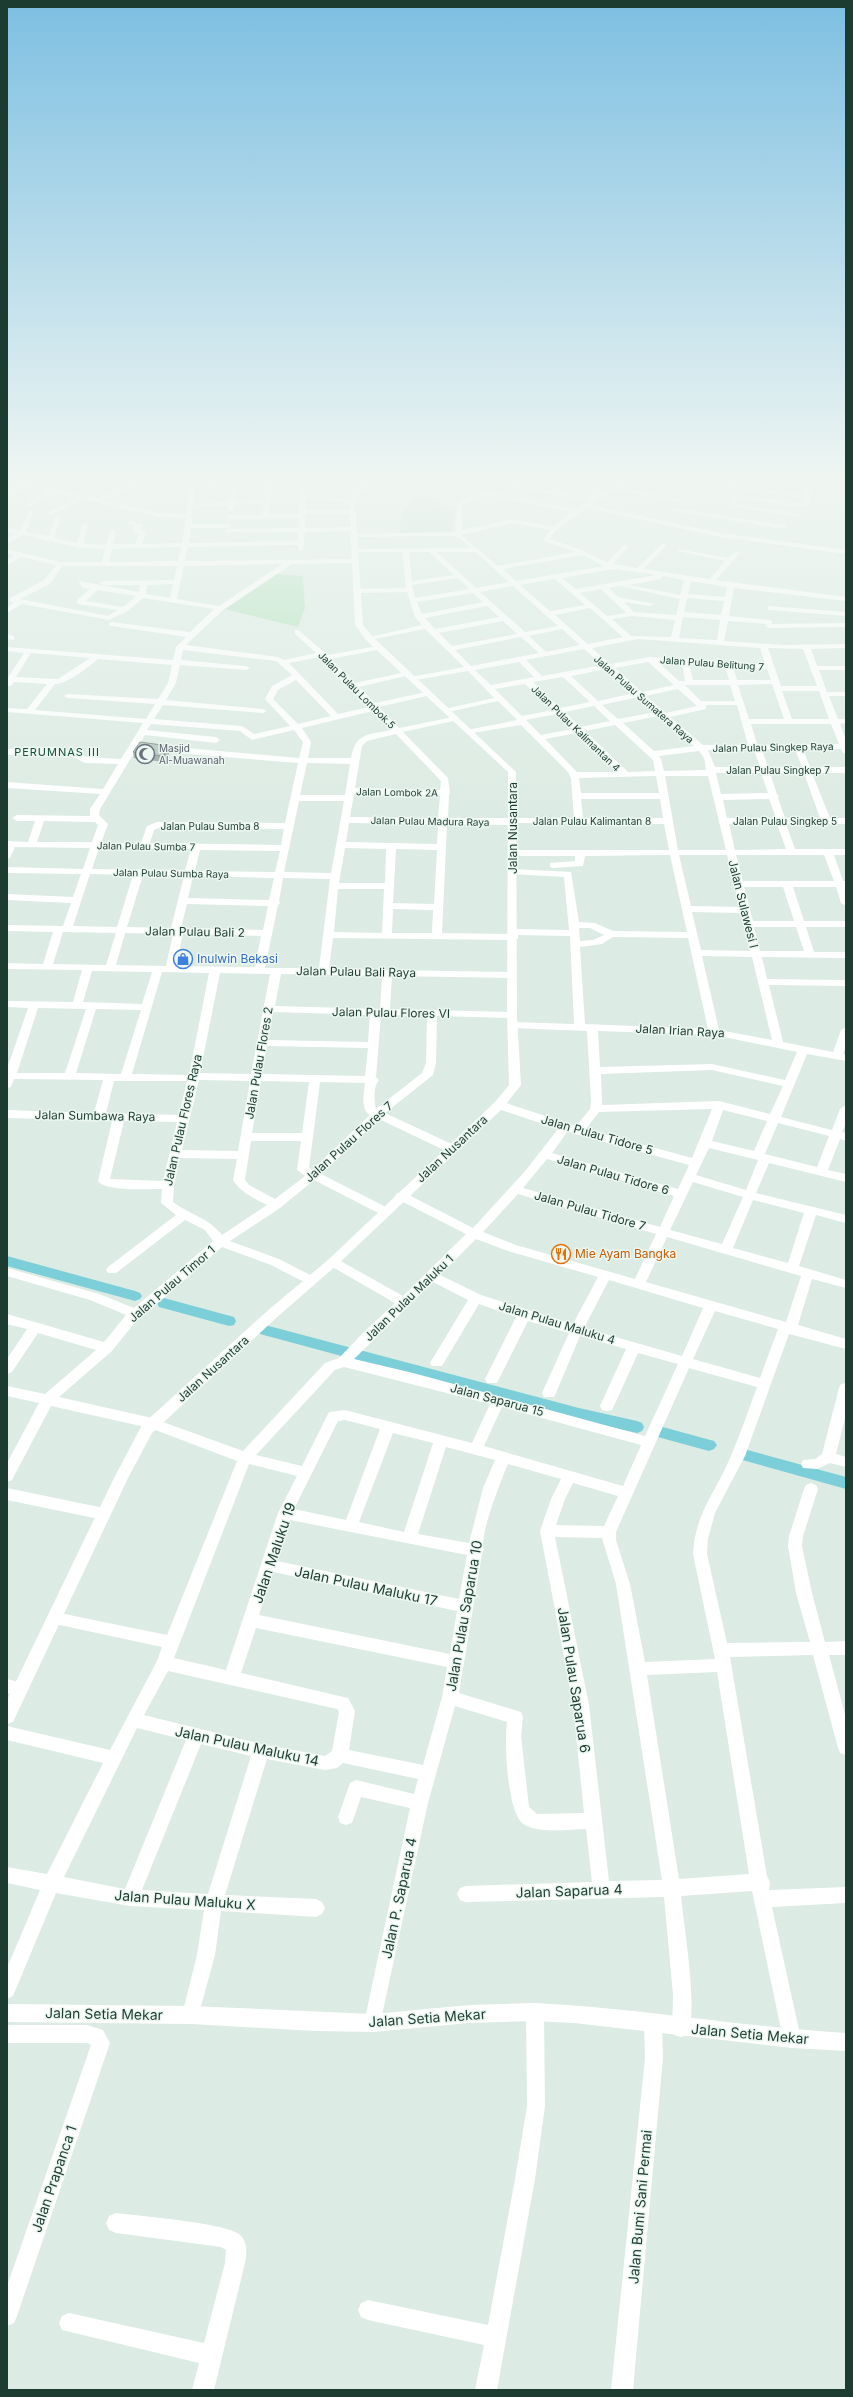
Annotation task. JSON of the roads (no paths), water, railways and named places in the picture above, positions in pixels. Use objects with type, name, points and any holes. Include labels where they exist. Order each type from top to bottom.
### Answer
[{"type":"street","points":[[33,589],[13,599],[20,602],[110,618],[125,609],[142,595],[143,589]]},
{"type":"street","points":[[95,589],[80,602],[125,609]]},
{"type":"street","points":[[102,589],[220,608]]},
{"type":"street","points":[[173,600],[176,589]]},
{"type":"street","points":[[47,967],[63,929],[78,900],[103,824],[94,816],[94,813],[105,792],[143,732],[175,675],[180,647],[220,608],[250,589]]},
{"type":"street","points":[[357,591],[385,589]]},
{"type":"street","points":[[409,589],[418,616],[574,775],[579,821]]},
{"type":"street","points":[[412,601],[482,589]]},
{"type":"street","name":"Jalan Pulau Sumatera Raya","points":[[521,589],[700,748],[708,758],[731,853]]},
{"type":"street","points":[[570,589],[630,639]]},
{"type":"street","points":[[574,592],[592,589]]},
{"type":"street","points":[[605,589],[632,614]]},
{"type":"street","points":[[639,589],[684,597],[728,599]]},
{"type":"street","points":[[675,638],[686,589]]},
{"type":"street","points":[[720,642],[729,589]]},
{"type":"street","points":[[757,589],[846,599]]},
{"type":"street","points":[[475,590],[545,655]]},
{"type":"street","name":"Jalan Nusantara","points":[[7,1717],[14,1687],[55,1618],[142,1437],[152,1423],[248,1338],[310,1280],[333,1262],[401,1196],[499,1105],[515,1085],[512,1020],[514,821],[512,772],[370,638],[359,625],[357,591]]},
{"type":"street","points":[[772,591],[768,635],[771,667],[789,721]]},
{"type":"street","points":[[648,615],[652,592]]},
{"type":"street","points":[[836,597],[845,617]]},
{"type":"street","points":[[615,599],[650,604]]},
{"type":"street","points":[[7,611],[20,602]]},
{"type":"street","points":[[418,616],[490,604]]},
{"type":"street","points":[[84,614],[95,605]]},
{"type":"street","points":[[548,614],[591,606]]},
{"type":"street","points":[[771,608],[845,617]]},
{"type":"street","points":[[453,610],[487,642]]},
{"type":"street","points":[[812,612],[818,626]]},
{"type":"street","points":[[606,618],[632,614],[725,618],[768,635],[806,647],[846,646]]},
{"type":"street","points":[[433,632],[506,618]]},
{"type":"street","points":[[112,624],[192,635]]},
{"type":"street","points":[[353,686],[410,676],[469,669],[645,637],[720,642],[818,626],[846,625]]},
{"type":"street","points":[[370,638],[427,626]]},
{"type":"street","points":[[449,649],[563,627]]},
{"type":"street","name":"Jalan Pulau Lombok.5","points":[[298,632],[324,656],[446,780],[437,936]]},
{"type":"street","points":[[7,636],[11,637],[7,640]]},
{"type":"street","points":[[180,647],[273,658],[284,662],[337,718]]},
{"type":"street","points":[[284,662],[379,647]]},
{"type":"street","points":[[806,647],[845,748]]},
{"type":"street","points":[[7,649],[246,668]]},
{"type":"street","points":[[9,682],[29,651]]},
{"type":"street","points":[[9,682],[60,682],[67,675],[85,668],[95,657]]},
{"type":"street","points":[[650,659],[682,684],[701,705]]},
{"type":"street","name":"Jalan Pulau Belitung 7","points":[[489,688],[650,659],[771,667]]},
{"type":"street","points":[[520,660],[540,679]]},
{"type":"street","points":[[682,684],[685,661]]},
{"type":"street","points":[[728,664],[745,722],[766,770],[775,796],[791,852]]},
{"type":"street","points":[[814,668],[846,668]]},
{"type":"street","points":[[564,674],[657,759],[674,853],[695,953],[714,1032]]},
{"type":"street","points":[[260,971],[307,742],[297,728],[269,699],[275,688],[297,676]]},
{"type":"street","name":"Jalan Pulau Kalimantan 4","points":[[527,681],[625,774]]},
{"type":"street","points":[[30,712],[54,682]]},
{"type":"street","points":[[470,732],[596,704],[640,696],[682,684],[733,682],[777,685],[846,694]]},
{"type":"street","points":[[68,696],[160,702],[242,728],[252,737],[297,728],[428,693]]},
{"type":"street","points":[[324,972],[335,881],[348,794],[358,745],[360,742],[498,699]]},
{"type":"street","points":[[539,738],[616,722],[662,715],[701,705],[740,703]]},
{"type":"street","points":[[7,710],[149,721],[263,711]]},
{"type":"street","points":[[745,722],[846,721]]},
{"type":"street","points":[[143,732],[216,740]]},
{"type":"street","name":"Jalan Pulau Singkep Raya","points":[[653,754],[700,748],[755,746],[845,748]]},
{"type":"street","points":[[798,746],[826,821]]},
{"type":"street","points":[[7,752],[50,750],[73,754],[85,760],[125,762]]},
{"type":"street","points":[[175,750],[303,760],[354,761]]},
{"type":"street","name":"Jalan Pulau Singkep 7","points":[[574,775],[660,774],[710,771],[846,770]]},
{"type":"street","points":[[7,785],[105,792]]},
{"type":"street","name":"Jalan Lombok 2A","points":[[295,798],[348,794],[446,793]]},
{"type":"street","points":[[576,796],[663,796]]},
{"type":"street","points":[[718,797],[775,796]]},
{"type":"street","points":[[18,818],[97,819]]},
{"type":"street","points":[[32,844],[41,818]]},
{"type":"street","name":"Jalan Pulau Madura Raya","points":[[345,820],[444,822],[514,821]]},
{"type":"street","name":"Jalan Pulau Kalimantan 8","points":[[514,821],[669,821]]},
{"type":"street","name":"Jalan Pulau Singkep 5","points":[[724,821],[846,821]]},
{"type":"street","name":"Jalan Pulau Sumba 8","points":[[145,846],[150,828],[153,826],[211,836],[289,826]]},
{"type":"street","name":"Jalan Pulau Sumba 7","points":[[9,844],[196,847],[211,836],[285,848]]},
{"type":"street","points":[[7,856],[9,844]]},
{"type":"street","points":[[341,846],[442,847]]},
{"type":"street","points":[[387,935],[391,846]]},
{"type":"street","points":[[170,969],[183,901],[196,847]]},
{"type":"street","points":[[828,852],[843,884],[846,903]]},
{"type":"street","points":[[514,853],[846,852]]},
{"type":"street","points":[[513,869],[578,865],[581,863],[580,853]]},
{"type":"street","name":"Jalan Sulawesi I","points":[[731,853],[778,1044]]},
{"type":"street","points":[[513,869],[568,874],[574,929],[580,1027]]},
{"type":"street","name":"Jalan Pulau Sumba Raya","points":[[7,870],[280,875],[389,886]]},
{"type":"street","points":[[110,968],[139,872]]},
{"type":"street","points":[[738,884],[843,884]]},
{"type":"street","points":[[787,884],[810,954]]},
{"type":"street","points":[[7,897],[78,900]]},
{"type":"street","points":[[183,901],[275,903]]},
{"type":"street","points":[[388,906],[438,907]]},
{"type":"street","points":[[686,909],[745,910]]},
{"type":"street","points":[[748,924],[846,924]]},
{"type":"street","points":[[328,934],[437,936],[514,935],[574,929],[592,925],[611,934],[692,935]]},
{"type":"street","name":"Jalan Pulau Bali 2","points":[[7,928],[268,933]]},
{"type":"street","points":[[574,944],[592,944],[605,939],[611,934]]},
{"type":"street","points":[[695,953],[846,955]]},
{"type":"street","name":"Jalan Pulau Bali Raya","points":[[7,966],[512,975]]},
{"type":"street","points":[[77,1006],[88,968]]},
{"type":"street","points":[[126,1077],[158,969]]},
{"type":"street","name":"Jalan Pulau Flores Raya","points":[[215,970],[194,1077],[168,1185],[167,1203],[184,1215],[209,1227],[220,1242]]},
{"type":"street","name":"Jalan Pulau Flores 2","points":[[276,971],[256,1077],[239,1180],[241,1184],[276,1205]]},
{"type":"street","points":[[387,973],[374,1045],[370,1109],[376,1115],[452,1149]]},
{"type":"street","points":[[763,982],[846,983]]},
{"type":"street","points":[[7,1004],[146,1007]]},
{"type":"street","points":[[34,1005],[11,1060],[9,1081],[69,1077],[256,1077],[373,1080]]},
{"type":"street","points":[[69,1077],[92,1006]]},
{"type":"street","name":"Jalan Pulau Flores VI","points":[[269,1009],[432,1014],[512,1020]]},
{"type":"street","name":"Jalan Pulau Flores 7","points":[[220,1242],[276,1205],[313,1175],[376,1115],[420,1081],[430,1070],[432,1014]]},
{"type":"street","name":"Jalan Irian Raya","points":[[512,1020],[592,1028],[714,1032],[841,1057]]},
{"type":"street","points":[[579,1131],[596,1109],[596,1071],[592,1028]]},
{"type":"street","points":[[841,1057],[846,1030]]},
{"type":"street","points":[[263,1043],[374,1045]]},
{"type":"street","points":[[726,1250],[750,1196],[774,1119],[804,1049]]},
{"type":"street","points":[[596,1071],[712,1067],[789,1084]]},
{"type":"street","points":[[99,1117],[109,1077]]},
{"type":"street","points":[[315,1078],[302,1168],[304,1172],[313,1175],[386,1212]]},
{"type":"street","name":"Jalan Pulau Tidore 5","points":[[499,1105],[565,1127],[695,1163]]},
{"type":"street","points":[[596,1109],[719,1105],[841,1136]]},
{"type":"street","points":[[639,1284],[690,1177],[719,1105]]},
{"type":"street","points":[[821,1172],[841,1136],[846,1109]]},
{"type":"street","name":"Jalan Sumbawa Raya","points":[[7,1114],[183,1119]]},
{"type":"street","points":[[119,1117],[104,1181],[110,1184],[168,1185]]},
{"type":"street","name":"Jalan Pulau Maluku 1","points":[[346,1360],[474,1234],[516,1190],[545,1155],[565,1127]]},
{"type":"street","points":[[246,1137],[307,1137]]},
{"type":"street","points":[[705,1142],[846,1178]]},
{"type":"street","points":[[175,1154],[243,1155]]},
{"type":"street","name":"Jalan Pulau Tidore 6","points":[[545,1155],[681,1194]]},
{"type":"street","points":[[690,1177],[750,1196],[846,1219]]},
{"type":"street","name":"Jalan Pulau Tidore 7","points":[[516,1190],[846,1284]]},
{"type":"street","points":[[401,1196],[474,1234],[520,1251],[639,1284],[710,1307],[846,1344]]},
{"type":"street","points":[[792,1268],[811,1211]]},
{"type":"street","points":[[112,1270],[184,1215]]},
{"type":"street","points":[[220,1242],[275,1262],[310,1280]]},
{"type":"street","name":"Jalan Pulau Timor 1","points":[[7,1476],[48,1399],[107,1348],[140,1310],[220,1242]]},
{"type":"street","points":[[333,1262],[404,1302]]},
{"type":"street","points":[[7,1272],[140,1310]]},
{"type":"street","points":[[792,2039],[762,1899],[761,1882],[721,1658],[700,1554],[700,1538],[709,1508],[739,1453],[763,1384],[788,1328],[808,1273]]},
{"type":"street","points":[[548,1393],[577,1329],[606,1275]]},
{"type":"street","name":"Jalan Pulau Maluku 4","points":[[431,1276],[476,1298],[524,1315],[577,1329],[763,1384]]},
{"type":"street","points":[[437,1363],[476,1298]]},
{"type":"street","points":[[681,2028],[682,1994],[672,1888],[638,1669],[623,1584],[609,1540],[609,1532],[653,1433],[687,1362],[710,1307]]},
{"type":"street","points":[[492,1379],[524,1315]]},
{"type":"street","points":[[7,1319],[107,1348]]},
{"type":"street","points":[[7,1369],[35,1327]]},
{"type":"street","points":[[607,1406],[634,1346]]},
{"type":"street","points":[[7,1990],[51,1885],[133,1720],[164,1663],[171,1642],[245,1458],[327,1369],[336,1363],[346,1360]]},
{"type":"street","name":"Jalan Saparua 15","points":[[346,1360],[498,1401],[653,1433]]},
{"type":"street","points":[[808,1464],[817,1464],[828,1457],[844,1404],[846,1388]]},
{"type":"street","points":[[7,1391],[152,1423],[245,1458],[305,1472]]},
{"type":"street","points":[[476,1449],[498,1401]]},
{"type":"street","name":"Jalan Maluku 19","points":[[232,1677],[285,1513],[330,1420],[339,1415],[388,1427]]},
{"type":"street","points":[[350,1527],[388,1427],[476,1449],[503,1459],[570,1476],[627,1493]]},
{"type":"street","points":[[409,1539],[441,1440]]},
{"type":"street","points":[[828,1457],[846,1462]]},
{"type":"street","name":"Jalan Pulau Saparua 10","points":[[429,1774],[450,1697],[464,1606],[477,1550],[478,1532],[490,1488],[503,1459]]},
{"type":"street","points":[[570,1476],[558,1499],[547,1531],[609,1532]]},
{"type":"street","points":[[811,1489],[795,1546],[804,1592],[843,1723],[846,1748]]},
{"type":"street","points":[[7,1494],[104,1514]]},
{"type":"street","points":[[285,1513],[409,1539],[477,1550]]},
{"type":"street","name":"Jalan Pulau Saparua 6","points":[[547,1531],[581,1705],[601,1889]]},
{"type":"street","name":"Jalan Pulau Maluku 17","points":[[268,1565],[464,1606]]},
{"type":"street","points":[[55,1618],[171,1642]]},
{"type":"street","points":[[250,1620],[455,1662]]},
{"type":"street","points":[[638,1669],[721,1658],[820,1648],[846,1648]]},
{"type":"street","points":[[164,1663],[232,1677],[342,1703],[347,1711],[340,1755],[429,1774]]},
{"type":"street","points":[[450,1697],[515,1717],[513,1736],[523,1814],[530,1820],[537,1822],[593,1821]]},
{"type":"street","name":"Jalan Pulau Maluku 14","points":[[133,1720],[261,1751],[324,1763],[331,1763],[340,1755]]},
{"type":"street","points":[[7,1733],[114,1758]]},
{"type":"street","points":[[130,1898],[196,1736]]},
{"type":"street","points":[[191,2015],[206,1955],[214,1903],[261,1751]]},
{"type":"street","name":"Jalan P. Saparua 4","points":[[373,2023],[420,1803],[429,1774]]},
{"type":"street","points":[[346,1817],[356,1788],[420,1803]]},
{"type":"street","name":"Jalan Pulau Maluku X","points":[[7,1875],[51,1885],[130,1898],[316,1908]]},
{"type":"street","name":"Jalan Saparua 4","points":[[466,1894],[672,1888],[761,1882]]},
{"type":"street","points":[[762,1899],[846,1895]]},
{"type":"street","points":[[486,2390],[494,2337],[525,2179],[536,2106],[534,2012]]},
{"type":"street","name":"Jalan Setia Mekar","points":[[7,2013],[191,2015],[316,2022],[373,2023],[468,2014],[534,2012],[574,2014],[653,2023],[681,2028],[792,2039],[846,2042]]},
{"type":"street","name":"Jalan Bumi Sani Permai","points":[[622,2390],[654,2058],[653,2023]]},
{"type":"street","name":"Jalan Prapanca 1","points":[[7,2034],[87,2034],[96,2037],[101,2043],[7,2316]]},
{"type":"street","points":[[116,2223],[221,2237],[231,2239],[235,2243],[237,2252],[235,2262],[203,2390]]},
{"type":"street","points":[[368,2310],[494,2337]]},
{"type":"street","points":[[69,2323],[212,2355]]},
{"type":"waterway","points":[[7,1261],[135,1296]]},
{"type":"waterway","points":[[164,1303],[229,1321]]},
{"type":"waterway","points":[[265,1330],[579,1414],[637,1427]]},
{"type":"waterway","points":[[659,1432],[709,1445]]},
{"type":"waterway","points":[[744,1455],[846,1483]]},
{"type":"place","name":"Masjid Al-Muawanah","points":[[145,754]]},
{"type":"place","name":"Inulwin Bekasi","points":[[183,959]]},
{"type":"place","name":"Mie Ayam Bangka","points":[[561,1254]]},
{"type":"district","name":"PERUMNAS III","points":[[57,752]]}]
